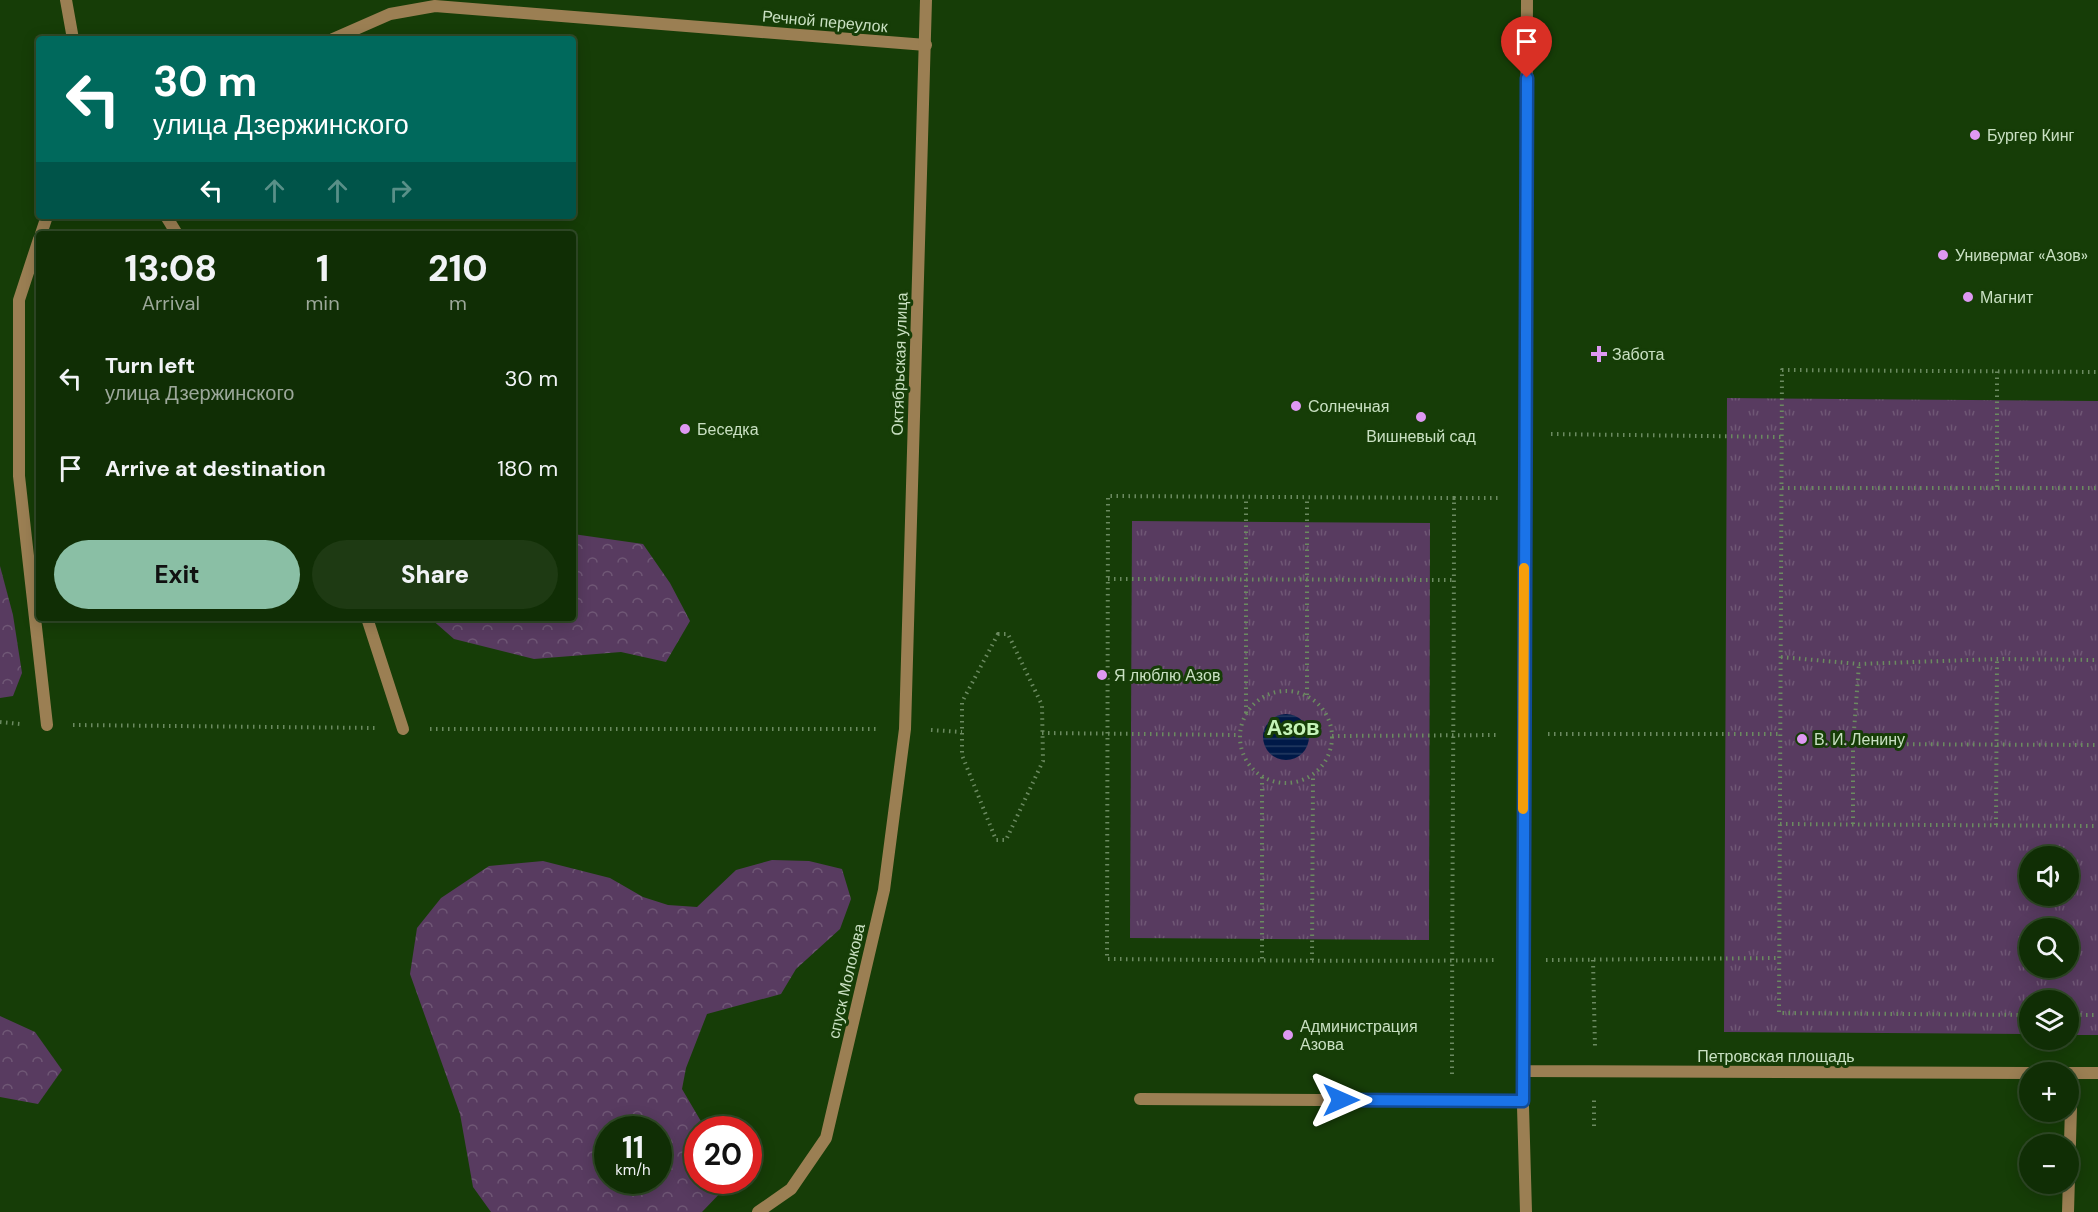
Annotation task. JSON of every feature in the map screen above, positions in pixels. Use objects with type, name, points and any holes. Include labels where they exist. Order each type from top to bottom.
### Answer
[{"type":"street","points":[[66,0],[72,36]]},
{"type":"street","name":"Октябрьская улица","points":[[905,729],[926,0]]},
{"type":"street","points":[[1526,1212],[1522,960],[1527,0]]},
{"type":"street","name":"Речной переулок","points":[[340,36],[390,14],[435,6],[926,45]]},
{"type":"street","points":[[36,248],[19,300],[19,476],[47,725]]},
{"type":"street","points":[[368,621],[403,729]]},
{"type":"street","name":"спуск Молокова","points":[[758,1212],[791,1189],[826,1138],[884,890],[905,729]]},
{"type":"street","name":"Петровская площадь","points":[[1522,1071],[2019,1073]]},
{"type":"street","points":[[2079,1073],[2098,1073]]},
{"type":"street","points":[[1140,1099],[1523,1101]]},
{"type":"street","points":[[2068,1212],[2069,1122]]},
{"type":"path","points":[[2019,1015],[1779,1013],[1782,370],[2098,372]]},
{"type":"path","points":[[1997,488],[1998,371]]},
{"type":"path","points":[[1525,434],[1781,437]]},
{"type":"path","points":[[1782,488],[2098,488]]},
{"type":"path","points":[[1525,498],[1108,496],[1107,959],[1452,961],[1780,958]]},
{"type":"path","points":[[1246,497],[1246,714],[1240,735],[1240,745],[1248,763],[1262,777],[1272,781],[1293,782],[1313,775],[1320,769],[1329,753],[1332,736],[1322,708],[1307,695],[1287,691],[1268,694],[1251,706],[1246,714]]},
{"type":"path","points":[[1307,497],[1307,695]]},
{"type":"path","points":[[1452,961],[1454,498]]},
{"type":"path","points":[[1108,579],[1454,580]]},
{"type":"path","points":[[998,634],[1008,634],[1042,705],[1042,733],[1043,761],[1006,840],[996,840],[962,755],[962,702],[998,634]]},
{"type":"path","points":[[1781,657],[1859,664],[1997,659],[2098,660]]},
{"type":"path","points":[[1996,825],[1997,659]]},
{"type":"path","points":[[1853,824],[1853,744],[1859,664]]},
{"type":"path","points":[[0,722],[47,725],[403,729],[905,729]]},
{"type":"path","points":[[1042,733],[1240,735]]},
{"type":"path","points":[[1332,736],[1780,734]]},
{"type":"path","points":[[1853,744],[2098,746]]},
{"type":"path","points":[[1312,960],[1313,775]]},
{"type":"path","points":[[1262,777],[1262,960]]},
{"type":"path","points":[[1780,824],[2098,826]]},
{"type":"path","points":[[2079,1015],[2098,1015]]},
{"type":"green space","points":[[1727,398],[2098,401],[2098,1035],[2079,1035],[2079,990],[2019,990],[2019,1034],[1724,1032]]},
{"type":"green space","points":[[1132,521],[1430,523],[1429,940],[1130,938]]},
{"type":"green space","points":[[576,534],[643,544],[670,583],[690,621],[666,662],[621,652],[534,659],[454,639],[433,621],[576,621]]},
{"type":"green space","points":[[0,566],[13,615],[22,673],[13,696],[0,698]]},
{"type":"green space","points":[[772,860],[809,861],[842,869],[851,899],[840,929],[796,969],[781,994],[707,1014],[686,1068],[682,1089],[698,1116],[684,1116],[684,1194],[719,1194],[702,1212],[491,1212],[473,1187],[460,1114],[410,974],[417,928],[441,898],[489,866],[543,861],[610,878],[643,897],[668,905],[697,907],[736,870]]},
{"type":"green space","points":[[0,1016],[35,1032],[62,1070],[38,1104],[0,1097]]},
{"type":"water","points":[[1286,714],[1302,721],[1309,737],[1302,753],[1286,760],[1270,753],[1263,737],[1270,721]]},
{"type":"slow traffic","points":[[1523,809],[1524,568]]},
{"type":"place","name":"Бургер Кинг","points":[[1975,135]]},
{"type":"place","name":"Универмаг «Азов»","points":[[1943,255]]},
{"type":"place","name":"Магнит","points":[[1968,297]]},
{"type":"place","name":"Забота","points":[[1599,354]]},
{"type":"place","name":"Солнечная","points":[[1296,406]]},
{"type":"place","name":"Вишневый сад","points":[[1421,417]]},
{"type":"place","name":"Беседка","points":[[685,429]]},
{"type":"place","name":"Я люблю Азов","points":[[1102,675]]},
{"type":"place","name":"В. И. Ленину","points":[[1802,739]]},
{"type":"place","name":"Администрация Азова","points":[[1288,1035]]},
{"type":"district","name":"Азов","points":[[1293,727]]},
{"type":"route","points":[[1341,1100],[1523,1101],[1527,78]]}]
